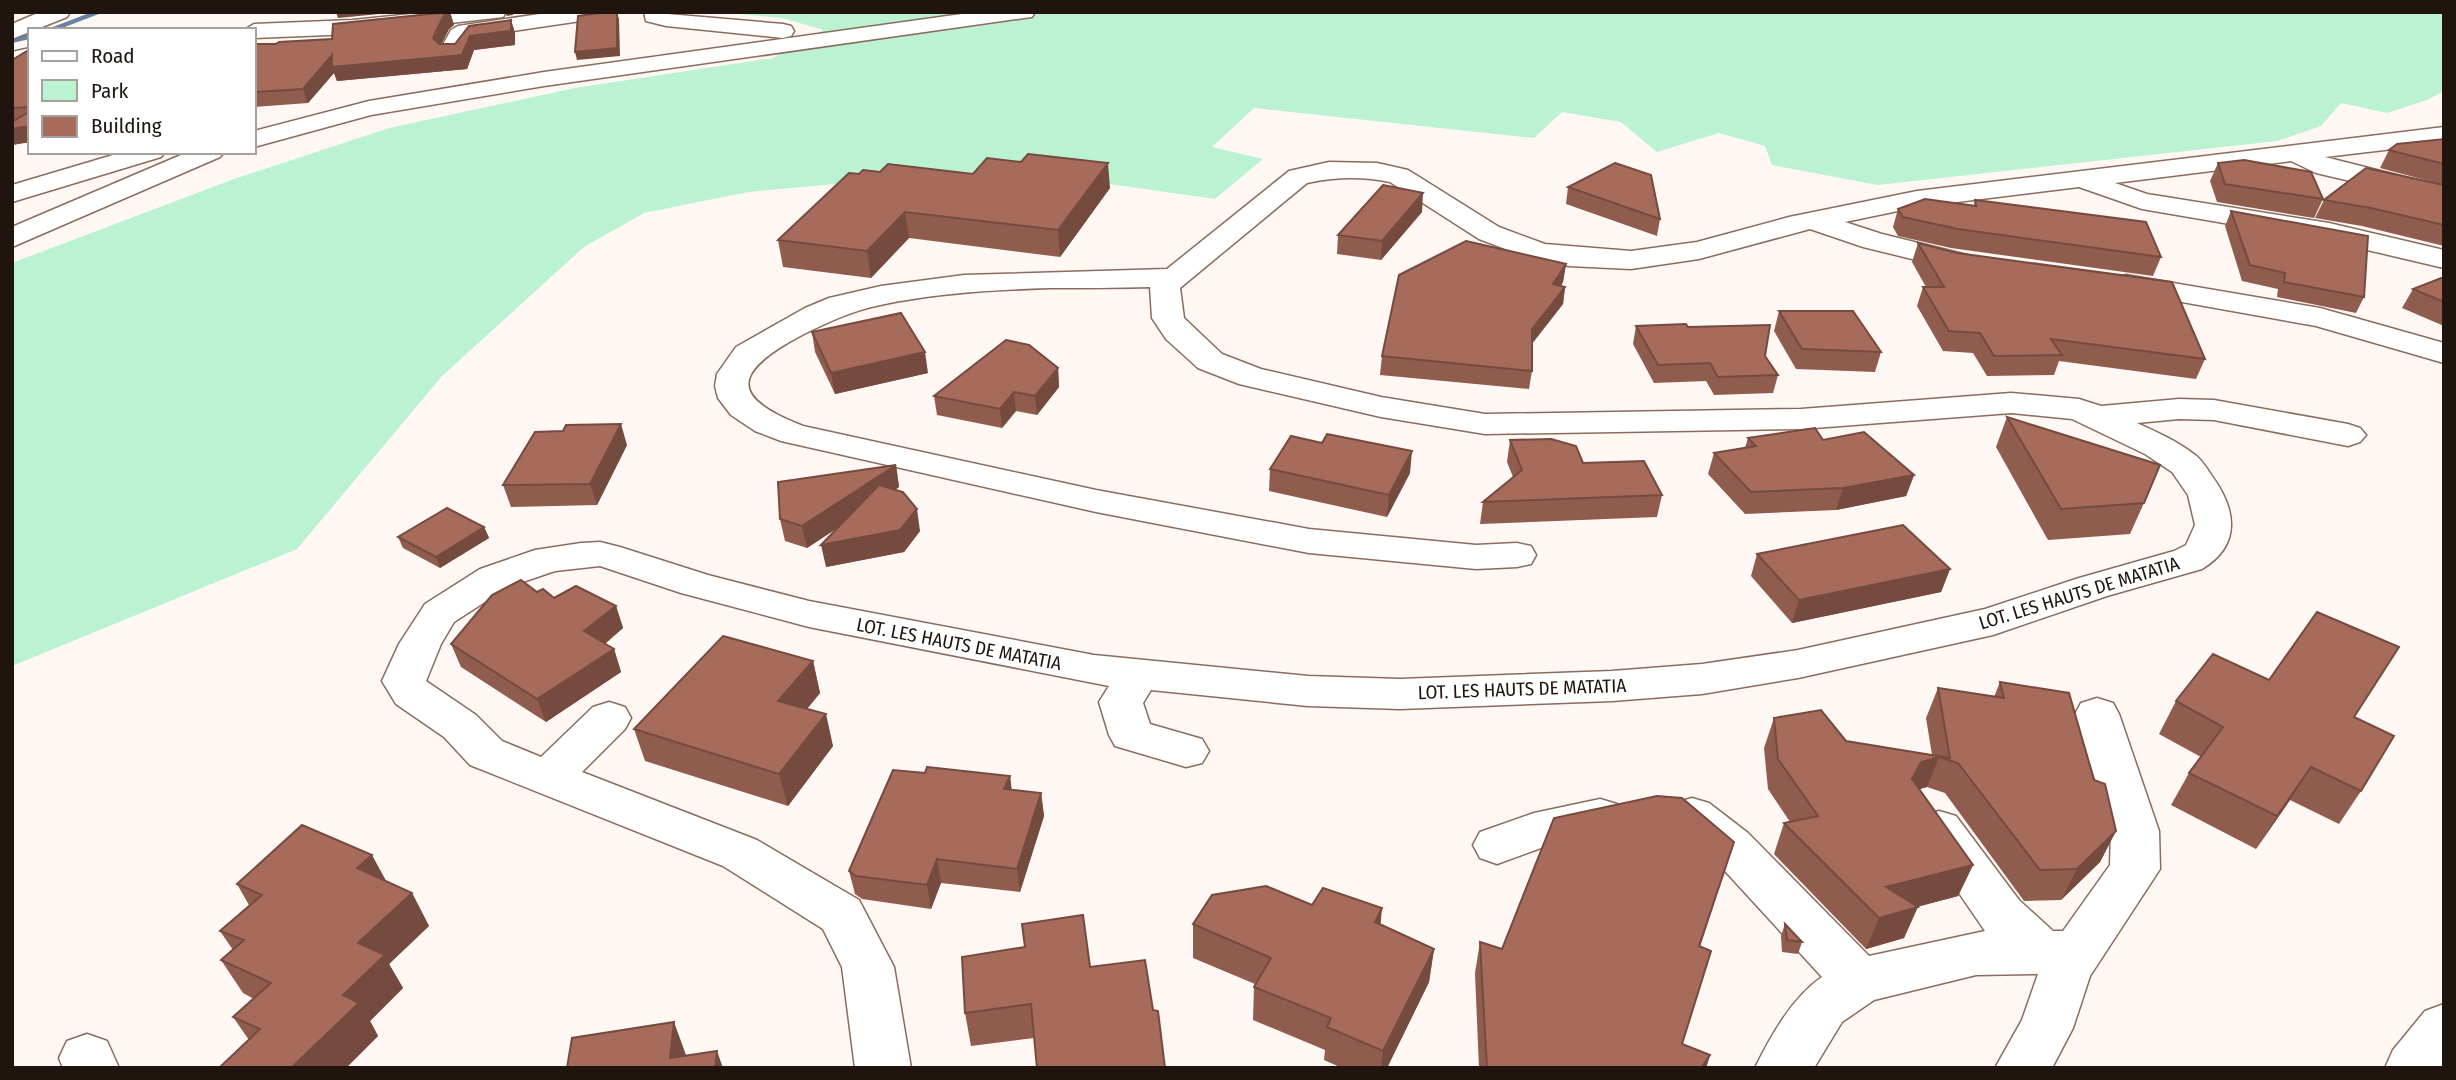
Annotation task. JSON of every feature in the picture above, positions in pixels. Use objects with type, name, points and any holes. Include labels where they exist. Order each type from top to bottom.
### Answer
[{"type":"street","points":[[12,32],[59,12]]},
{"type":"street","points":[[256,31],[353,27],[495,12]]},
{"type":"street","points":[[450,50],[459,35],[466,31],[601,12]]},
{"type":"street","points":[[655,12],[654,16],[666,20],[782,29],[785,32],[783,36],[759,49]]},
{"type":"street","points":[[256,138],[376,107],[544,79],[1024,12]]},
{"type":"street","points":[[259,114],[376,107]]},
{"type":"street","points":[[1517,555],[1476,557],[1309,541],[1096,501],[793,434],[744,411],[734,394],[733,385],[743,359],[774,337],[838,305],[915,288],[963,283],[1173,278],[1298,177],[1329,170],[1377,171],[1399,176],[1500,238],[1539,252],[1569,257],[1631,260],[1672,255],[1812,220],[1917,199],[2444,135]]},
{"type":"street","points":[[2294,153],[2325,167],[2444,195]]},
{"type":"street","points":[[12,194],[145,154]]},
{"type":"street","points":[[12,238],[206,154]]},
{"type":"street","points":[[2080,180],[2142,201],[2329,232],[2444,259]]},
{"type":"street","points":[[12,218],[90,205]]},
{"type":"street","points":[[1812,220],[1873,241],[1951,260],[1990,266]]},
{"type":"street","name":"LOT. LES HAUTS DE MATATIA","points":[[883,1068],[867,967],[841,915],[740,853],[486,753],[460,726],[411,693],[404,681],[420,644],[439,613],[494,578],[550,559],[600,554],[695,584],[809,614],[1094,670],[1308,691],[1400,694],[1612,686],[1702,679],[1798,664],[1993,621],[2093,587],[2188,560],[2200,553],[2214,525],[2207,495],[2185,464],[2144,437],[2079,409],[2011,403],[1801,419],[1485,424],[1381,407],[1251,377],[1210,361],[1177,332],[1168,318],[1165,286],[1173,278]]},
{"type":"street","points":[[2093,279],[2320,317],[2444,354]]},
{"type":"street","points":[[2098,416],[2214,410],[2348,435]]},
{"type":"street","points":[[1139,675],[1121,702],[1131,735],[1186,751]]},
{"type":"street","points":[[1783,1068],[1823,1006],[1859,981],[1976,953],[2060,953],[2135,869],[2135,831],[2097,714]]},
{"type":"street","points":[[547,779],[609,718]]},
{"type":"street","points":[[1497,845],[1534,831],[1643,808],[1685,810],[1731,846],[1859,981]]},
{"type":"street","points":[[1926,808],[2001,915],[2060,953],[2066,968],[2046,1028],[2023,1068]]},
{"type":"street","points":[[2413,1068],[2444,1027]]},
{"type":"green space","points":[[716,12],[2444,12],[2444,91],[2427,100],[2387,113],[2341,103],[2321,126],[2277,141],[1878,185],[1772,165],[1765,146],[1719,133],[1657,152],[1621,122],[1562,112],[1534,138],[1254,108],[1212,147],[1263,159],[1215,199],[1025,172],[911,177],[748,192],[644,213],[584,247],[442,376],[297,549],[12,666],[12,263],[234,179],[389,128],[575,88],[773,58],[824,30],[782,18]]},
{"type":"building","points":[[449,12],[444,15],[433,38],[439,44],[455,44],[469,26],[511,20],[511,31],[470,36],[462,55],[332,67],[332,55],[303,89],[256,92],[256,44],[332,39],[333,24]]},
{"type":"building","points":[[617,12],[617,48],[575,52],[578,16]]},
{"type":"building","points":[[28,51],[28,107],[12,108],[12,60]]},
{"type":"building","points":[[28,112],[28,126],[12,129],[12,122]]},
{"type":"building","points":[[2444,139],[2444,164],[2389,150],[2397,144]]},
{"type":"building","points":[[1028,154],[1108,163],[1058,230],[905,212],[867,251],[778,240],[849,173],[859,174],[863,170],[880,172],[888,164],[973,174],[987,158],[1021,162]]},
{"type":"building","points":[[2244,160],[2311,172],[2323,199],[2225,184],[2218,163]]},
{"type":"building","points":[[1615,163],[1651,175],[1660,219],[1568,187]]},
{"type":"building","points":[[2366,168],[2444,185],[2444,225],[2324,200]]},
{"type":"building","points":[[1383,185],[1423,193],[1382,241],[1338,235]]},
{"type":"building","points":[[1925,199],[1976,206],[1975,200],[2146,222],[2161,257],[1958,229],[1903,217],[1898,209]]},
{"type":"building","points":[[2231,211],[2368,236],[2364,297],[2284,282],[2285,273],[2250,265]]},
{"type":"building","points":[[1466,241],[1566,264],[1553,284],[1565,287],[1532,329],[1532,371],[1382,356],[1399,275]]},
{"type":"building","points":[[1918,243],[1957,253],[2172,282],[2205,359],[2051,339],[2062,355],[1994,356],[1980,333],[1949,331],[1923,287],[1944,287]]},
{"type":"building","points":[[2444,277],[2444,302],[2413,289]]},
{"type":"building","points":[[1779,311],[1853,311],[1881,352],[1802,349]]},
{"type":"building","points":[[901,313],[925,352],[831,373],[812,332]]},
{"type":"building","points":[[1686,324],[1688,327],[1770,325],[1765,356],[1778,375],[1718,377],[1710,363],[1658,365],[1636,326]]},
{"type":"building","points":[[1006,340],[1029,345],[1058,368],[1035,396],[1014,392],[1000,409],[934,396]]},
{"type":"building","points":[[2007,417],[2160,465],[2144,503],[2061,509]]},
{"type":"building","points":[[621,424],[590,484],[503,485],[535,432],[563,431],[566,425]]},
{"type":"building","points":[[1815,428],[1823,440],[1864,432],[1914,475],[1843,488],[1751,492],[1714,453],[1756,446],[1748,438]]},
{"type":"building","points":[[1327,434],[1412,451],[1389,495],[1270,469],[1291,436],[1322,443]]},
{"type":"building","points":[[1551,439],[1576,446],[1583,463],[1644,461],[1662,495],[1483,502],[1522,470],[1510,440]]},
{"type":"building","points":[[896,465],[802,526],[780,519],[778,482]]},
{"type":"building","points":[[879,485],[903,492],[917,509],[900,530],[821,545]]},
{"type":"building","points":[[447,508],[484,527],[436,557],[398,537]]},
{"type":"building","points":[[1903,525],[1950,569],[1799,600],[1757,554]]},
{"type":"building","points":[[521,580],[537,592],[543,589],[554,598],[576,586],[616,606],[584,631],[614,649],[537,699],[451,644],[492,595]]},
{"type":"building","points":[[2317,612],[2399,647],[2354,717],[2394,736],[2361,791],[2311,767],[2277,816],[2189,773],[2223,727],[2176,701],[2213,654],[2269,680]]},
{"type":"building","points":[[723,636],[813,661],[778,701],[826,714],[779,774],[634,729]]},
{"type":"building","points":[[2000,682],[2069,693],[2094,780],[2105,784],[2116,831],[2077,869],[2040,870],[1958,763],[1939,757],[1921,762],[1912,779],[1973,865],[1886,887],[1918,907],[1879,918],[1784,823],[1818,816],[1778,759],[1774,718],[1821,710],[1846,741],[1950,758],[1938,688],[2004,698]]},
{"type":"building","points":[[927,767],[1010,776],[1004,789],[1041,793],[1017,869],[937,859],[927,885],[856,876],[849,871],[893,770],[925,773]]},
{"type":"building","points":[[1657,796],[1682,798],[1734,842],[1699,946],[1711,951],[1682,1044],[1710,1055],[1701,1068],[1487,1068],[1480,942],[1502,949],[1554,818]]},
{"type":"building","points":[[302,825],[372,855],[357,868],[412,893],[358,943],[385,955],[343,995],[359,1003],[291,1068],[224,1068],[221,1066],[260,1029],[233,1017],[271,983],[221,960],[244,940],[220,931],[262,895],[237,884]]},
{"type":"building","points":[[1266,886],[1312,905],[1323,888],[1382,908],[1375,922],[1434,949],[1383,1051],[1327,1027],[1331,1018],[1254,987],[1271,958],[1193,924],[1212,895]]},
{"type":"building","points":[[1083,915],[1090,967],[1145,960],[1153,1010],[1158,1011],[1165,1068],[1037,1068],[1031,1004],[965,1013],[962,957],[1025,947],[1022,924]]},
{"type":"building","points":[[1785,924],[1802,942],[1787,940]]},
{"type":"building","points":[[674,1022],[670,1058],[717,1051],[715,1068],[567,1068],[572,1038]]},
{"type":"waterway","points":[[55,28],[100,12]]},
{"type":"waterway","points":[[12,41],[28,37]]}]
